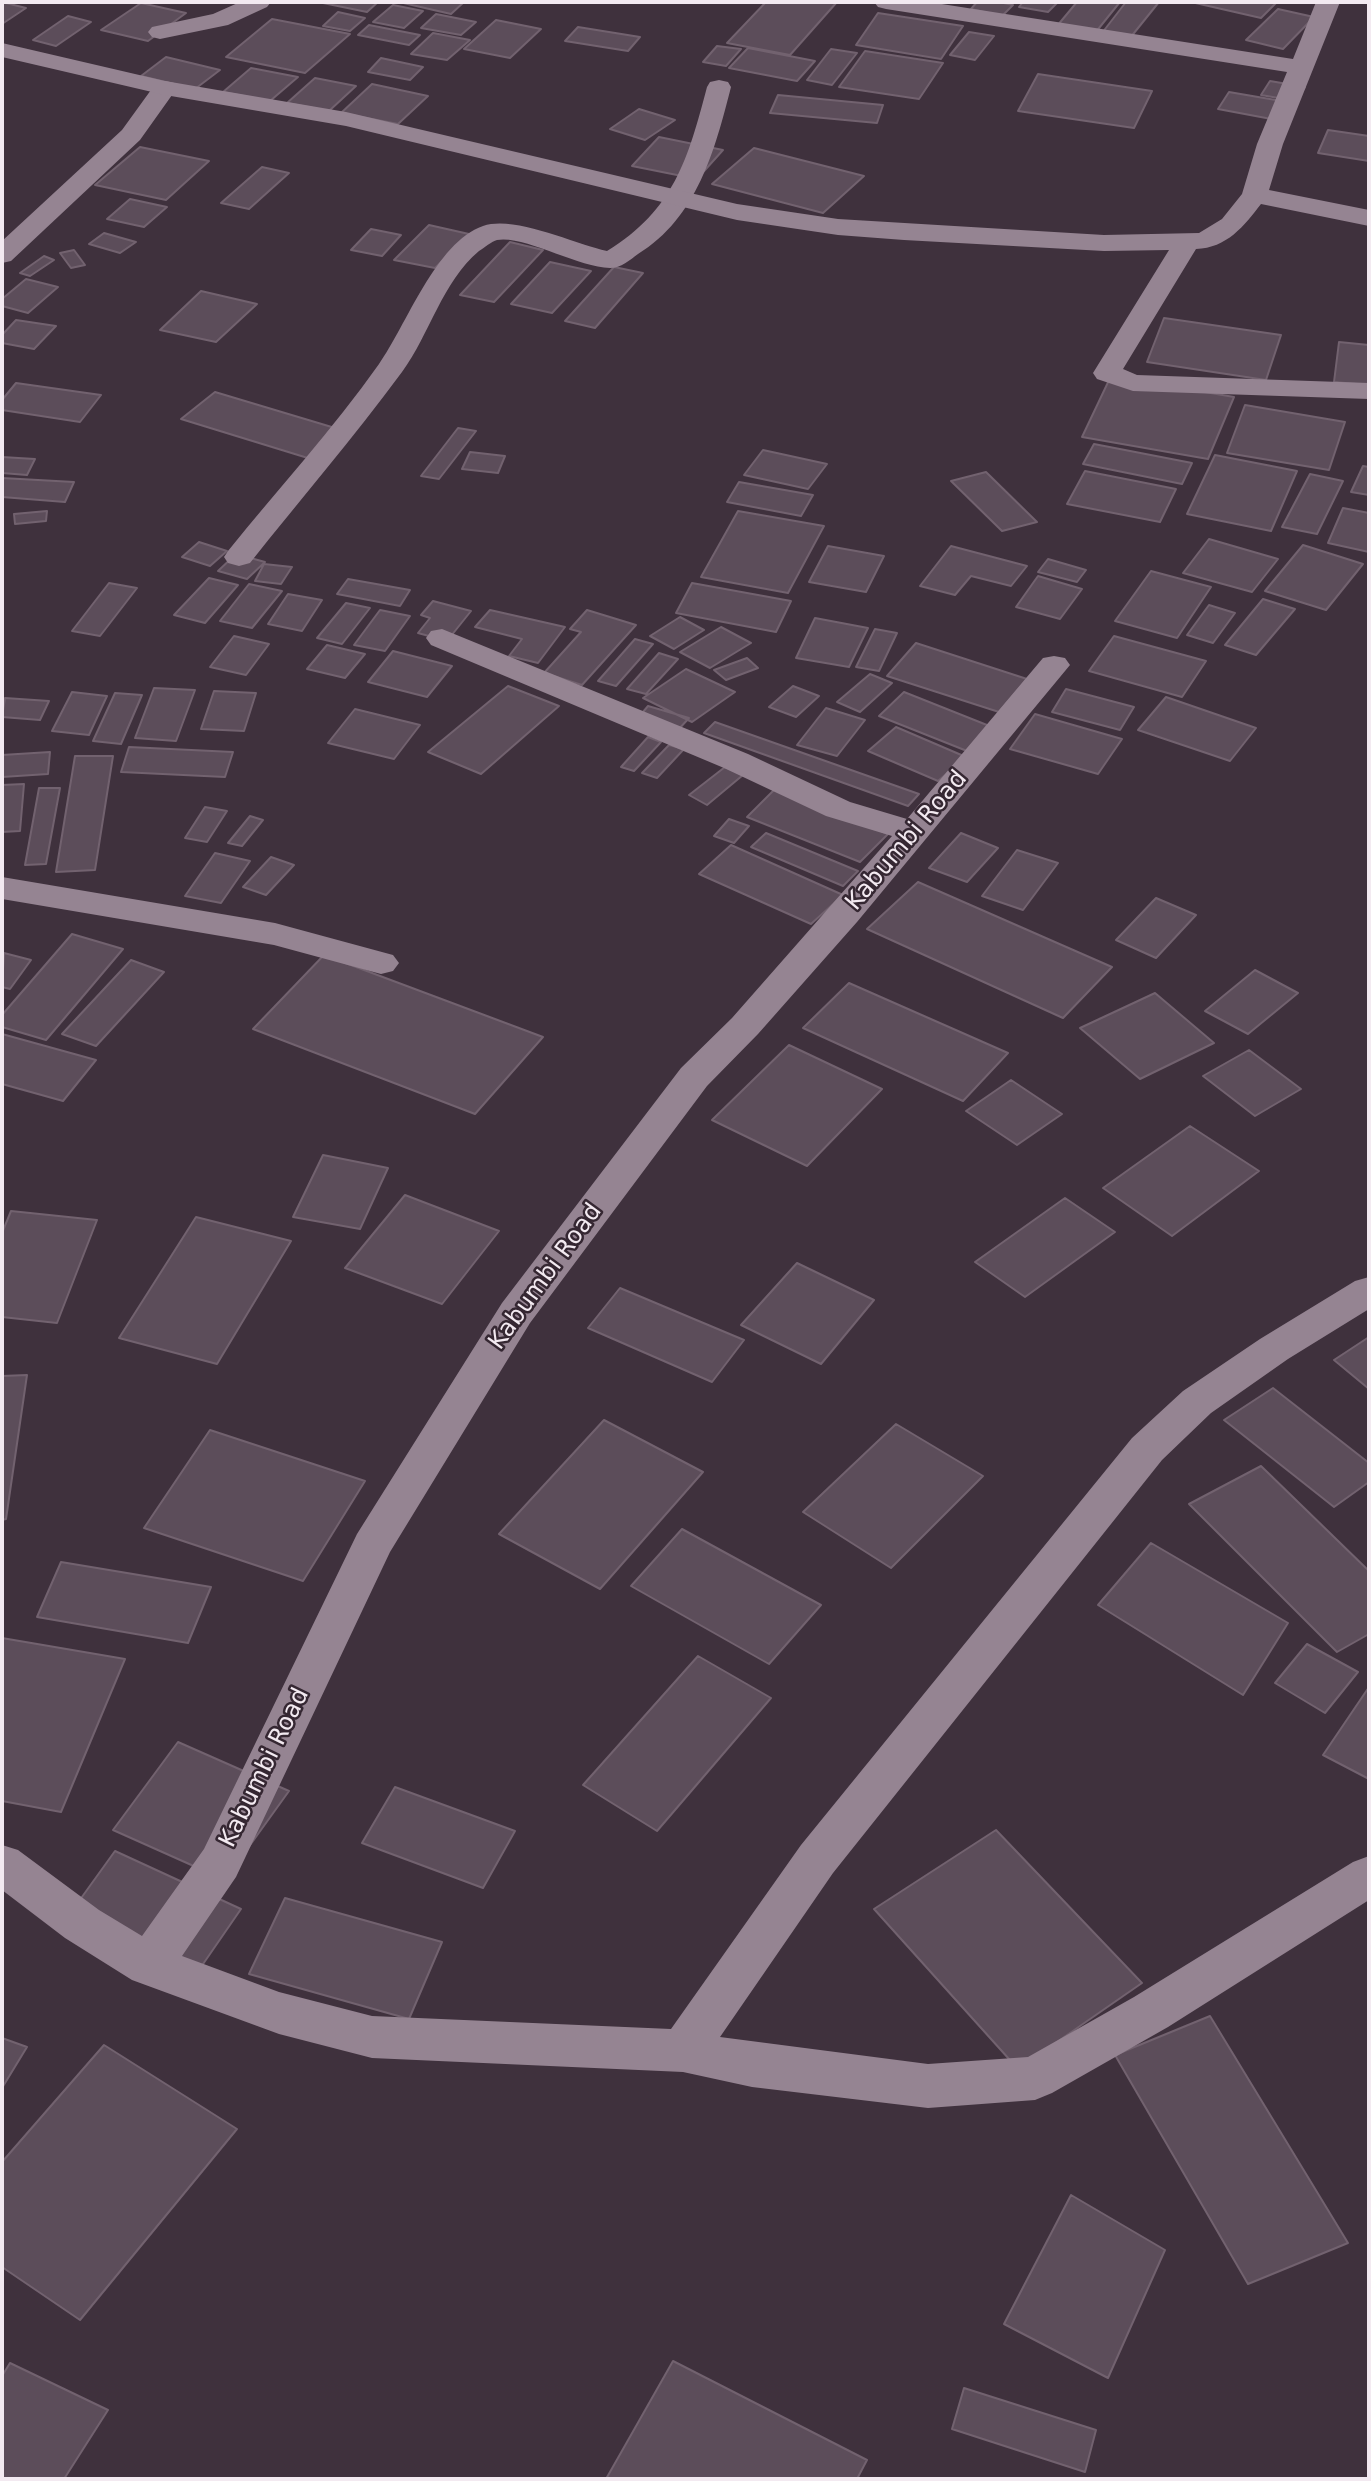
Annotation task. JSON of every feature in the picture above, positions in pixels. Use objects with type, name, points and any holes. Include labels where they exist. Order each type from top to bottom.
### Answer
[{"type":"street","points":[[159,32],[220,20],[259,2]]},
{"type":"street","points":[[886,2],[1299,66]]},
{"type":"street","points":[[2,50],[165,88],[346,119],[737,212],[838,227],[1104,243],[1186,243],[1216,236],[1231,225],[1255,195],[1299,66],[1328,2]]},
{"type":"street","points":[[239,557],[392,366],[436,288],[468,247],[490,232],[517,233],[572,252],[611,260],[637,246],[683,198],[703,149],[719,87]]},
{"type":"street","points":[[2,255],[131,135],[165,88]]},
{"type":"street","points":[[1255,195],[1369,218]]},
{"type":"street","points":[[1186,243],[1107,373],[1133,383],[1369,391]]},
{"type":"street","points":[[442,638],[736,761],[838,809],[914,832]]},
{"type":"street","name":"Kabumbi Road","points":[[149,1965],[220,1863],[372,1546],[516,1313],[694,1077],[745,1026],[914,832],[1054,664]]},
{"type":"street","points":[[2,888],[275,934],[381,963]]},
{"type":"street","points":[[683,2051],[817,1858],[1147,1449],[1196,1402],[1273,1349],[1369,1291]]},
{"type":"street","points":[[2,1864],[82,1924],[149,1965],[279,2012],[372,2036],[683,2051],[752,2065],[928,2086],[1035,2078],[1151,2012],[1369,1876]]},
{"type":"building","points":[[2,2],[26,8],[2,24]]},
{"type":"building","points":[[378,2],[367,12],[323,3]]},
{"type":"building","points":[[399,2],[464,2],[451,14]]},
{"type":"building","points":[[766,2],[837,2],[790,55],[727,43]]},
{"type":"building","points":[[977,2],[1013,5],[1002,16],[971,9]]},
{"type":"building","points":[[1023,2],[1058,2],[1048,12],[1019,7]]},
{"type":"building","points":[[1077,2],[1120,2],[1095,33],[1057,26]]},
{"type":"building","points":[[1126,2],[1159,2],[1130,38],[1102,33]]},
{"type":"building","points":[[1191,2],[1277,2],[1261,18]]},
{"type":"building","points":[[141,3],[186,13],[148,41],[101,30]]},
{"type":"building","points":[[393,5],[423,11],[404,28],[373,22]]},
{"type":"building","points":[[1278,9],[1314,17],[1283,49],[1246,40]]},
{"type":"building","points":[[338,12],[365,18],[350,31],[323,26]]},
{"type":"building","points":[[878,13],[963,26],[941,59],[856,45]]},
{"type":"building","points":[[436,14],[476,22],[461,35],[421,28]]},
{"type":"building","points":[[68,16],[91,22],[56,46],[33,40]]},
{"type":"building","points":[[272,19],[350,34],[305,73],[226,57]]},
{"type":"building","points":[[496,20],[541,29],[510,58],[464,49]]},
{"type":"building","points":[[369,25],[420,35],[409,45],[358,35]]},
{"type":"building","points":[[578,27],[640,37],[628,51],[565,41]]},
{"type":"building","points":[[969,32],[994,36],[975,60],[950,55]]},
{"type":"building","points":[[433,33],[470,40],[447,60],[411,54]]},
{"type":"building","points":[[717,46],[741,49],[726,66],[703,62]]},
{"type":"building","points":[[748,48],[815,61],[797,81],[729,68]]},
{"type":"building","points":[[831,49],[857,53],[832,85],[807,80]]},
{"type":"building","points":[[865,51],[943,63],[919,99],[839,87]]},
{"type":"building","points":[[166,57],[220,70],[195,89],[141,76]]},
{"type":"building","points":[[381,58],[423,67],[410,80],[368,72]]},
{"type":"building","points":[[251,68],[298,77],[270,101],[223,92]]},
{"type":"building","points":[[1038,74],[1152,91],[1134,128],[1018,111]]},
{"type":"building","points":[[315,78],[356,86],[329,111],[287,103]]},
{"type":"building","points":[[1270,81],[1305,87],[1296,101],[1261,95]]},
{"type":"building","points":[[372,84],[428,96],[398,124],[341,113]]},
{"type":"building","points":[[1229,92],[1293,103],[1282,121],[1218,109]]},
{"type":"building","points":[[778,95],[883,105],[877,123],[770,113]]},
{"type":"building","points":[[639,109],[675,120],[645,140],[610,129]]},
{"type":"building","points":[[1328,130],[1369,136],[1369,161],[1318,153]]},
{"type":"building","points":[[659,137],[723,150],[697,179],[632,166]]},
{"type":"building","points":[[140,147],[209,161],[166,200],[95,185]]},
{"type":"building","points":[[754,148],[864,176],[823,213],[712,184]]},
{"type":"building","points":[[262,167],[289,173],[249,209],[221,203]]},
{"type":"building","points":[[130,199],[167,207],[144,227],[107,219]]},
{"type":"building","points":[[429,225],[469,234],[435,268],[394,260]]},
{"type":"building","points":[[371,229],[401,235],[382,256],[351,250]]},
{"type":"building","points":[[104,233],[136,242],[120,253],[89,244]]},
{"type":"building","points":[[510,242],[543,250],[494,302],[460,295]]},
{"type":"building","points":[[74,250],[85,265],[71,268],[60,253]]},
{"type":"building","points":[[44,256],[54,260],[30,276],[20,273]]},
{"type":"building","points":[[550,262],[591,271],[552,313],[511,304]]},
{"type":"building","points":[[614,267],[643,273],[595,328],[565,321]]},
{"type":"building","points":[[26,279],[58,287],[28,313],[2,306],[2,299]]},
{"type":"building","points":[[201,291],[257,304],[216,342],[160,330]]},
{"type":"building","points":[[1164,318],[1281,335],[1266,380],[1147,362]]},
{"type":"building","points":[[16,320],[56,326],[34,349],[2,343],[2,335]]},
{"type":"building","points":[[1339,342],[1369,345],[1369,385],[1334,382]]},
{"type":"building","points":[[1111,376],[1234,397],[1208,459],[1082,437]]},
{"type":"building","points":[[16,383],[101,395],[80,422],[2,410],[2,400]]},
{"type":"building","points":[[215,392],[345,431],[311,459],[181,419]]},
{"type":"building","points":[[1245,405],[1345,422],[1329,470],[1227,453]]},
{"type":"building","points":[[458,428],[476,431],[439,479],[421,476]]},
{"type":"building","points":[[1094,444],[1192,463],[1182,484],[1083,464]]},
{"type":"building","points":[[763,450],[827,464],[808,489],[744,475]]},
{"type":"building","points":[[470,452],[505,456],[498,473],[462,469]]},
{"type":"building","points":[[1215,455],[1297,471],[1271,531],[1187,514]]},
{"type":"building","points":[[2,457],[35,459],[27,475],[2,473]]},
{"type":"building","points":[[1363,466],[1369,467],[1369,495],[1351,492]]},
{"type":"building","points":[[1085,471],[1176,489],[1160,522],[1067,504]]},
{"type":"building","points":[[986,472],[1037,522],[1002,531],[951,481]]},
{"type":"building","points":[[1310,474],[1343,481],[1317,534],[1282,527]]},
{"type":"building","points":[[2,478],[74,482],[65,502],[2,497]]},
{"type":"building","points":[[739,482],[813,495],[801,516],[727,502]]},
{"type":"building","points":[[1343,508],[1369,513],[1369,552],[1328,543]]},
{"type":"building","points":[[47,511],[46,521],[15,524],[14,514]]},
{"type":"building","points":[[738,511],[824,526],[788,593],[701,577]]},
{"type":"building","points":[[1209,539],[1278,559],[1252,592],[1183,573]]},
{"type":"building","points":[[199,542],[227,551],[210,566],[182,557]]},
{"type":"building","points":[[1303,545],[1363,564],[1326,610],[1265,591]]},
{"type":"building","points":[[828,546],[884,556],[866,592],[809,582]]},
{"type":"building","points":[[951,546],[1027,566],[1011,586],[971,576],[955,595],[920,586]]},
{"type":"building","points":[[236,554],[265,562],[247,579],[218,571]]},
{"type":"building","points":[[1048,559],[1086,570],[1077,582],[1038,572]]},
{"type":"building","points":[[264,564],[292,567],[281,584],[255,581]]},
{"type":"building","points":[[1151,571],[1211,587],[1177,638],[1115,621]]},
{"type":"building","points":[[1038,576],[1082,589],[1060,619],[1016,607]]},
{"type":"building","points":[[209,578],[238,585],[205,623],[174,615]]},
{"type":"building","points":[[348,579],[410,590],[400,606],[337,594]]},
{"type":"building","points":[[109,583],[137,588],[100,636],[72,631]]},
{"type":"building","points":[[692,583],[791,601],[776,632],[676,613]]},
{"type":"building","points":[[249,584],[282,591],[252,628],[220,621]]},
{"type":"building","points":[[288,594],[322,600],[302,631],[268,624]]},
{"type":"building","points":[[1263,599],[1295,609],[1256,655],[1225,645]]},
{"type":"building","points":[[433,601],[471,611],[447,641],[418,633],[430,618],[421,615]]},
{"type":"building","points":[[346,603],[370,608],[342,644],[317,638]]},
{"type":"building","points":[[1209,605],[1235,613],[1213,643],[1187,635]]},
{"type":"building","points":[[380,610],[410,616],[385,651],[354,645]]},
{"type":"building","points":[[490,610],[565,627],[538,663],[509,656],[522,639],[475,627]]},
{"type":"building","points":[[587,610],[636,625],[582,685],[544,673],[581,632],[570,629]]},
{"type":"building","points":[[680,617],[704,630],[674,649],[650,636]]},
{"type":"building","points":[[815,618],[868,628],[849,667],[796,658]]},
{"type":"building","points":[[721,627],[751,643],[710,668],[680,652]]},
{"type":"building","points":[[875,629],[897,633],[879,671],[856,667]]},
{"type":"building","points":[[234,636],[269,644],[246,675],[210,667]]},
{"type":"building","points":[[1114,636],[1206,661],[1182,697],[1089,671]]},
{"type":"building","points":[[635,639],[653,644],[616,686],[598,681]]},
{"type":"building","points":[[916,643],[1027,679],[999,712],[887,676]]},
{"type":"building","points":[[327,645],[365,654],[345,678],[307,669]]},
{"type":"building","points":[[393,651],[452,666],[427,697],[368,682]]},
{"type":"building","points":[[659,653],[678,659],[646,694],[627,689]]},
{"type":"building","points":[[747,658],[758,668],[726,680],[714,670]]},
{"type":"building","points":[[686,669],[735,692],[692,722],[643,698]]},
{"type":"building","points":[[870,674],[892,683],[860,712],[837,702]]},
{"type":"building","points":[[508,686],[559,706],[481,774],[428,752]]},
{"type":"building","points":[[793,686],[819,696],[796,717],[769,707]]},
{"type":"building","points":[[154,688],[195,690],[176,741],[135,738]]},
{"type":"building","points":[[1066,689],[1134,707],[1120,730],[1052,712]]},
{"type":"building","points":[[214,691],[256,693],[244,731],[201,729]]},
{"type":"building","points":[[72,692],[107,696],[89,735],[52,731]]},
{"type":"building","points":[[904,692],[997,729],[972,753],[879,716]]},
{"type":"building","points":[[115,693],[142,695],[121,744],[93,741]]},
{"type":"building","points":[[1166,697],[1256,728],[1230,761],[1138,730]]},
{"type":"building","points":[[5,698],[49,701],[40,720],[2,717]]},
{"type":"building","points":[[648,706],[689,718],[678,730],[638,718]]},
{"type":"building","points":[[826,708],[865,720],[837,756],[797,745]]},
{"type":"building","points":[[355,709],[420,725],[394,759],[328,743]]},
{"type":"building","points":[[1035,714],[1122,739],[1098,774],[1010,749]]},
{"type":"building","points":[[715,722],[919,794],[908,806],[704,733]]},
{"type":"building","points":[[896,727],[966,757],[938,781],[868,751]]},
{"type":"building","points":[[648,737],[661,742],[634,771],[621,767]]},
{"type":"building","points":[[669,745],[684,749],[657,778],[642,773]]},
{"type":"building","points":[[129,747],[233,752],[225,777],[121,772]]},
{"type":"building","points":[[50,752],[48,774],[2,777],[2,755]]},
{"type":"building","points":[[75,756],[113,756],[95,870],[56,872]]},
{"type":"building","points":[[725,767],[743,775],[707,805],[689,795]]},
{"type":"building","points":[[24,784],[20,831],[2,832],[2,785]]},
{"type":"building","points":[[39,788],[60,788],[46,864],[25,865]]},
{"type":"building","points":[[775,789],[888,834],[860,862],[747,817]]},
{"type":"building","points":[[205,807],[227,811],[207,842],[185,838]]},
{"type":"building","points":[[250,816],[263,820],[242,846],[228,843]]},
{"type":"building","points":[[729,819],[749,826],[734,843],[714,836]]},
{"type":"building","points":[[766,833],[858,871],[843,886],[751,847]]},
{"type":"building","points":[[961,833],[998,848],[967,882],[929,868]]},
{"type":"building","points":[[731,845],[843,895],[811,924],[699,874]]},
{"type":"building","points":[[1017,850],[1058,863],[1023,910],[982,896]]},
{"type":"building","points":[[215,853],[250,861],[221,903],[185,896]]},
{"type":"building","points":[[271,857],[294,865],[266,895],[243,887]]},
{"type":"building","points":[[918,882],[1112,967],[1063,1018],[867,929]]},
{"type":"building","points":[[1156,898],[1196,915],[1156,958],[1116,940]]},
{"type":"building","points":[[72,934],[123,949],[46,1040],[2,1027],[2,1015]]},
{"type":"building","points":[[4,953],[31,960],[10,989],[2,987]]},
{"type":"building","points":[[324,955],[543,1037],[475,1114],[253,1029]]},
{"type":"building","points":[[131,960],[164,972],[96,1046],[62,1034]]},
{"type":"building","points":[[1255,970],[1298,993],[1248,1034],[1205,1011]]},
{"type":"building","points":[[849,983],[1008,1053],[963,1101],[803,1028]]},
{"type":"building","points":[[1155,993],[1214,1043],[1140,1079],[1080,1028]]},
{"type":"building","points":[[2,1034],[96,1060],[63,1101],[2,1084]]},
{"type":"building","points":[[789,1045],[882,1089],[807,1166],[712,1120]]},
{"type":"building","points":[[1249,1050],[1301,1089],[1255,1116],[1203,1076]]},
{"type":"building","points":[[1011,1080],[1062,1114],[1017,1145],[966,1111]]},
{"type":"building","points":[[1190,1126],[1259,1171],[1172,1236],[1103,1188]]},
{"type":"building","points":[[323,1155],[388,1168],[360,1229],[293,1217]]},
{"type":"building","points":[[405,1195],[499,1231],[442,1304],[345,1268]]},
{"type":"building","points":[[1065,1198],[1115,1232],[1025,1297],[975,1262]]},
{"type":"building","points":[[11,1211],[97,1220],[57,1323],[2,1317],[2,1233]]},
{"type":"building","points":[[196,1217],[291,1241],[217,1364],[119,1338]]},
{"type":"building","points":[[797,1263],[874,1300],[821,1364],[741,1325]]},
{"type":"building","points":[[620,1288],[744,1340],[712,1382],[588,1328]]},
{"type":"building","points":[[1369,1337],[1369,1389],[1334,1360]]},
{"type":"building","points":[[27,1375],[6,1519],[2,1520],[2,1376]]},
{"type":"building","points":[[1273,1388],[1369,1463],[1369,1482],[1334,1507],[1224,1420]]},
{"type":"building","points":[[604,1420],[703,1472],[600,1589],[499,1534]]},
{"type":"building","points":[[896,1424],[983,1476],[891,1568],[803,1512]]},
{"type":"building","points":[[210,1430],[365,1481],[303,1581],[144,1528]]},
{"type":"building","points":[[1261,1466],[1369,1571],[1369,1634],[1337,1652],[1189,1504]]},
{"type":"building","points":[[682,1529],[821,1605],[769,1664],[631,1586]]},
{"type":"building","points":[[1151,1543],[1288,1623],[1243,1695],[1098,1605]]},
{"type":"building","points":[[61,1562],[211,1587],[188,1643],[37,1617]]},
{"type":"building","points":[[2,1638],[125,1659],[61,1812],[2,1801]]},
{"type":"building","points":[[1307,1644],[1358,1672],[1325,1713],[1275,1683]]},
{"type":"building","points":[[698,1656],[771,1698],[657,1831],[583,1785]]},
{"type":"building","points":[[1369,1687],[1369,1779],[1323,1755]]},
{"type":"building","points":[[178,1742],[289,1791],[225,1880],[113,1830]]},
{"type":"building","points":[[395,1787],[515,1831],[483,1888],[362,1843]]},
{"type":"building","points":[[996,1830],[1142,1983],[1018,2069],[874,1909]]},
{"type":"building","points":[[115,1851],[241,1909],[201,1967],[74,1908]]},
{"type":"building","points":[[285,1898],[442,1942],[409,2019],[249,1974]]},
{"type":"building","points":[[1210,2016],[1348,2243],[1248,2284],[1115,2055]]},
{"type":"building","points":[[2,2038],[27,2047],[2,2088]]},
{"type":"building","points":[[104,2045],[237,2129],[80,2320],[2,2267],[2,2162]]},
{"type":"building","points":[[1071,2195],[1165,2250],[1108,2378],[1004,2324]]},
{"type":"building","points":[[673,2361],[867,2460],[857,2479],[606,2479]]},
{"type":"building","points":[[10,2363],[108,2410],[64,2479],[2,2479],[2,2376]]},
{"type":"building","points":[[964,2388],[1096,2430],[1085,2472],[952,2429]]}]
